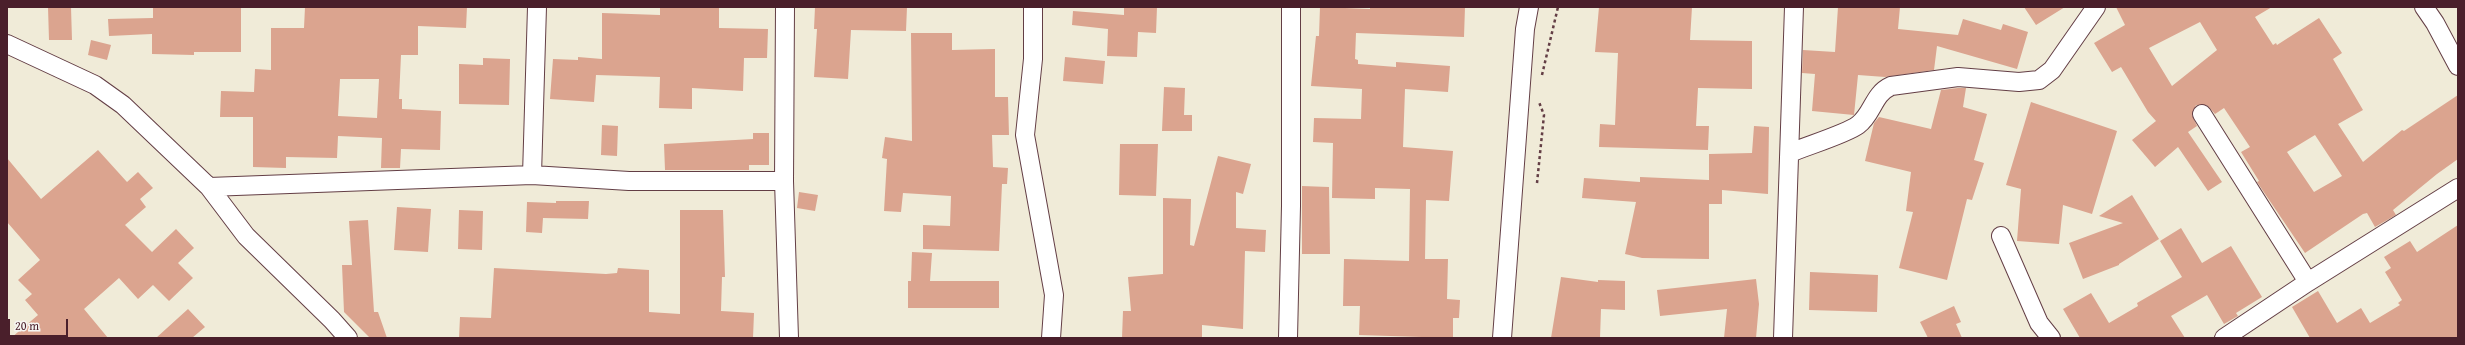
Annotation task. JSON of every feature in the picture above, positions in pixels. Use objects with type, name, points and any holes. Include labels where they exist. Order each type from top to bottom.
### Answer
[{"type":"street","points":[[532,175],[536,7]]},
{"type":"street","points":[[785,7],[784,181],[788,338]]},
{"type":"street","points":[[1033,7],[1033,59],[1025,135],[1054,295],[1050,338]]},
{"type":"street","points":[[1288,338],[1291,206],[1291,7]]},
{"type":"street","points":[[1502,338],[1525,29],[1529,7]]},
{"type":"street","points":[[1783,338],[1794,7]]},
{"type":"street","points":[[1790,153],[1858,126],[1870,113],[1876,99],[1884,89],[1891,86],[1910,85],[1958,77],[2019,82],[2039,80],[2052,70],[2096,7]]},
{"type":"street","points":[[2424,7],[2453,44],[2458,66]]},
{"type":"street","points":[[7,44],[95,85],[123,105],[209,188],[246,236],[332,320],[348,338]]},
{"type":"street","points":[[2202,114],[2308,282]]},
{"type":"street","points":[[209,188],[532,175],[629,181],[784,181]]},
{"type":"street","points":[[2224,338],[2308,282],[2458,188]]},
{"type":"street","points":[[2001,236],[2039,323],[2051,338]]},
{"type":"path","points":[[1540,80],[1549,52],[1558,7]]},
{"type":"path","points":[[1536,94],[1544,115],[1537,183]]},
{"type":"building","points":[[48,7],[71,7],[72,40],[49,40]]},
{"type":"building","points":[[153,7],[241,7],[241,52],[194,52],[194,55],[152,54],[152,34],[109,36],[108,19],[153,18]]},
{"type":"building","points":[[305,7],[467,7],[466,28],[418,26],[418,55],[401,55],[399,99],[402,99],[402,109],[441,111],[440,150],[401,149],[400,168],[381,168],[382,138],[338,136],[337,158],[286,157],[286,168],[253,167],[253,117],[220,117],[221,91],[254,92],[255,69],[271,70],[271,28],[304,28]],"holes":[[[340,79],[379,79],[377,118],[338,116]]]},
{"type":"building","points":[[660,7],[719,7],[719,28],[768,29],[767,58],[744,58],[743,91],[692,88],[692,109],[659,108],[660,77],[596,75],[594,102],[550,99],[553,59],[578,60],[578,57],[602,59],[602,13],[660,15]]},
{"type":"building","points":[[815,7],[907,7],[906,31],[851,30],[848,79],[814,77],[817,29],[814,29]]},
{"type":"building","points":[[1124,7],[1157,7],[1156,33],[1138,32],[1137,57],[1107,56],[1108,29],[1072,25],[1073,11],[1124,15]]},
{"type":"building","points":[[1320,7],[1370,9],[1370,7],[1465,7],[1464,37],[1356,33],[1355,59],[1358,60],[1358,64],[1396,67],[1396,62],[1450,66],[1448,92],[1405,89],[1403,147],[1453,151],[1449,201],[1426,200],[1425,259],[1448,259],[1447,299],[1460,300],[1459,318],[1453,318],[1453,338],[1359,335],[1360,306],[1343,306],[1344,259],[1409,261],[1410,189],[1375,188],[1375,199],[1332,198],[1333,143],[1313,142],[1314,118],[1361,119],[1362,89],[1311,86],[1316,36],[1319,36]]},
{"type":"building","points":[[1599,7],[1692,7],[1690,40],[1752,41],[1752,89],[1698,88],[1696,126],[1709,126],[1708,150],[1599,147],[1600,124],[1615,125],[1618,53],[1595,52]]},
{"type":"building","points":[[1838,7],[1900,7],[1898,29],[1958,35],[1963,19],[2001,30],[2003,24],[2028,32],[2017,69],[1937,46],[1934,70],[1885,77],[1858,75],[1854,115],[1812,111],[1815,74],[1802,73],[1803,50],[1835,52]]},
{"type":"building","points":[[2024,7],[2065,7],[2036,25]]},
{"type":"building","points":[[2116,7],[2272,7],[2255,17],[2273,45],[2276,43],[2277,45],[2319,18],[2342,53],[2333,59],[2363,110],[2338,124],[2363,162],[2402,130],[2404,131],[2458,95],[2458,159],[2393,210],[2396,215],[2375,227],[2367,213],[2363,214],[2305,253],[2257,182],[2259,181],[2241,152],[2250,147],[2224,108],[2215,114],[2207,105],[2196,105],[2192,115],[2197,126],[2188,132],[2222,182],[2208,191],[2178,147],[2155,167],[2132,140],[2156,121],[2148,112],[2121,67],[2112,72],[2094,43],[2125,25]],"holes":[[[2200,22],[2217,50],[2172,86],[2149,48]],[[2315,135],[2342,176],[2314,192],[2287,152]]]},
{"type":"building","points":[[911,33],[952,33],[952,50],[995,49],[995,97],[1008,97],[1009,135],[992,135],[993,167],[1008,168],[1007,184],[1002,184],[999,251],[923,249],[923,225],[950,226],[951,196],[903,193],[901,212],[884,211],[887,159],[882,158],[885,137],[912,141]]},
{"type":"building","points":[[91,40],[111,45],[107,60],[88,55]]},
{"type":"building","points":[[1065,57],[1105,61],[1103,84],[1063,81]]},
{"type":"building","points":[[483,58],[510,59],[509,105],[459,104],[459,64],[483,65]]},
{"type":"building","points":[[1164,87],[1185,88],[1184,115],[1192,115],[1192,131],[1162,131]]},
{"type":"building","points":[[1966,88],[1963,107],[1987,114],[1974,160],[1984,163],[1972,200],[1967,199],[1947,280],[1899,268],[1913,212],[1906,211],[1911,172],[1865,161],[1874,123],[1879,117],[1931,129],[1941,90]]},
{"type":"building","points":[[2031,102],[2117,131],[2092,214],[2063,205],[2059,244],[2017,241],[2021,189],[2006,185]]},
{"type":"building","points":[[602,125],[618,126],[617,156],[601,155]]},
{"type":"building","points":[[1754,126],[1769,127],[1768,194],[1722,190],[1722,204],[1709,204],[1709,259],[1642,258],[1625,254],[1636,202],[1582,198],[1584,178],[1640,182],[1640,177],[1709,180],[1709,154],[1752,153]]},
{"type":"building","points":[[753,133],[769,133],[769,165],[749,165],[749,170],[665,170],[664,144],[753,139]]},
{"type":"building","points":[[1120,144],[1158,144],[1156,196],[1119,195]]},
{"type":"building","points":[[98,150],[127,182],[138,172],[153,188],[140,199],[146,207],[125,225],[152,252],[176,229],[194,248],[178,263],[193,278],[169,301],[153,285],[138,299],[119,278],[84,309],[108,338],[11,338],[38,315],[25,300],[32,294],[18,280],[40,260],[7,222],[7,158],[41,199]]},
{"type":"building","points":[[1218,156],[1251,164],[1243,194],[1236,192],[1236,228],[1266,230],[1265,252],[1245,251],[1243,329],[1202,325],[1202,338],[1122,338],[1123,311],[1131,311],[1128,277],[1163,274],[1163,198],[1191,199],[1190,245],[1194,246]]},
{"type":"building","points":[[1302,186],[1329,187],[1330,254],[1302,254]]},
{"type":"building","points":[[799,192],[818,195],[815,211],[797,208]]},
{"type":"building","points":[[2132,195],[2159,239],[2119,265],[2083,279],[2069,243],[2123,223],[2099,216]]},
{"type":"building","points":[[556,201],[589,201],[588,219],[543,218],[542,233],[526,232],[527,202],[556,203]]},
{"type":"building","points":[[397,207],[431,209],[428,252],[394,250]]},
{"type":"building","points":[[459,210],[483,211],[482,250],[458,249]]},
{"type":"building","points":[[680,210],[723,210],[725,277],[722,277],[721,311],[754,313],[753,338],[459,338],[460,317],[491,318],[494,268],[606,274],[617,273],[618,268],[649,270],[649,312],[680,314]]},
{"type":"building","points":[[368,220],[374,312],[378,312],[387,338],[370,338],[344,312],[342,265],[352,265],[349,221]]},
{"type":"building","points":[[2458,225],[2458,338],[2310,338],[2292,307],[2318,291],[2337,323],[2361,308],[2370,323],[2400,305],[2398,303],[2402,300],[2385,272],[2391,268],[2384,257],[2410,241],[2417,252]]},
{"type":"building","points":[[2181,228],[2202,263],[2231,246],[2262,297],[2236,313],[2238,316],[2224,324],[2207,295],[2171,316],[2185,338],[2080,338],[2063,309],[2091,293],[2109,323],[2138,306],[2137,303],[2182,277],[2160,241]]},
{"type":"building","points":[[912,252],[932,253],[930,281],[999,281],[999,308],[908,308],[908,281],[911,281]]},
{"type":"building","points":[[1810,272],[1878,275],[1877,312],[1809,310]]},
{"type":"building","points":[[1561,277],[1598,282],[1598,280],[1625,281],[1625,310],[1601,309],[1600,338],[1551,338]]},
{"type":"building","points":[[1756,279],[1759,304],[1756,338],[1724,338],[1727,309],[1660,316],[1657,290]]},
{"type":"building","points":[[1954,306],[1961,322],[1956,324],[1962,338],[1928,338],[1920,322]]},
{"type":"building","points":[[188,309],[205,327],[192,338],[156,338]]}]
